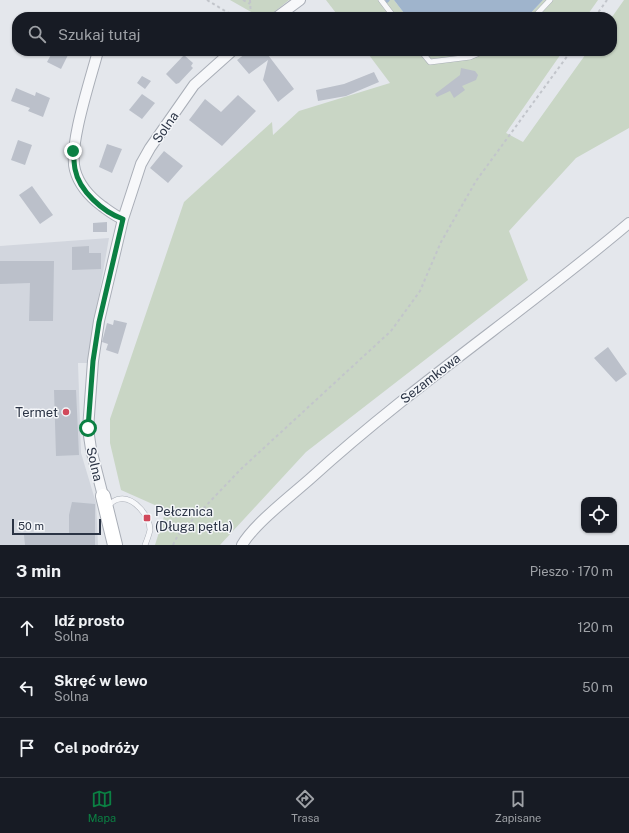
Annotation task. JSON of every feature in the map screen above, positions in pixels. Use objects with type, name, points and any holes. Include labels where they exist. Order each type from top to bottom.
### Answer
[{"type":"street","points":[[284,12],[300,0]]},
{"type":"street","points":[[97,56],[73,151],[75,171],[83,187],[93,200],[123,219]]},
{"type":"street","name":"Solna","points":[[104,502],[91,449],[88,428],[93,361],[99,322],[123,219],[141,164],[150,148],[194,86],[227,56]]},
{"type":"street","name":"Sezamkowa","points":[[242,545],[264,521],[356,437],[585,260],[629,223]]},
{"type":"street","points":[[104,502],[115,545]]},
{"type":"lane","points":[[381,0],[390,12]]},
{"type":"lane","points":[[539,12],[550,0]]},
{"type":"lane","points":[[425,56],[430,62],[472,56]]},
{"type":"lane","points":[[104,502],[127,499],[137,505],[147,518],[150,529],[145,545]]},
{"type":"path","points":[[207,0],[227,12]]},
{"type":"path","points":[[243,0],[250,4]]},
{"type":"path","points":[[250,0],[251,12]]},
{"type":"path","points":[[599,12],[607,0]]},
{"type":"path","points":[[173,545],[178,535],[241,469],[391,331],[420,291],[441,242],[476,181],[566,56]]},
{"type":"shaded area","points":[[109,238],[87,363],[78,363],[81,453],[96,503],[98,545],[0,545],[0,246]]},
{"type":"green space","points":[[230,0],[289,0],[274,12],[251,12]]},
{"type":"green space","points":[[326,0],[394,0],[403,12],[335,12]]},
{"type":"green space","points":[[543,0],[598,0],[590,12],[532,12]]},
{"type":"green space","points":[[624,0],[629,0],[629,128],[576,158],[509,231],[528,280],[306,452],[220,545],[155,545],[166,510],[121,490],[110,443],[110,419],[184,202],[272,122],[273,135],[299,111],[390,83],[370,56],[560,56],[506,133],[523,142],[584,56],[617,56],[617,12],[616,12]]},
{"type":"water","points":[[394,0],[543,0],[532,12],[403,12]]},
{"type":"building","points":[[50,56],[68,56],[61,69],[47,62]]},
{"type":"building","points":[[183,56],[193,63],[191,66],[193,68],[179,83],[176,84],[166,74]]},
{"type":"building","points":[[242,56],[269,56],[294,89],[278,102],[263,80],[268,60],[249,74],[237,60]]},
{"type":"building","points":[[461,68],[475,71],[478,75],[476,80],[462,86],[465,90],[454,98],[450,91],[437,97],[435,94],[460,75]]},
{"type":"building","points":[[374,72],[379,82],[346,96],[318,101],[316,90],[344,84]]},
{"type":"building","points":[[142,76],[151,81],[145,89],[137,83]]},
{"type":"building","points":[[16,88],[35,96],[36,92],[50,98],[43,117],[28,111],[30,108],[11,101]]},
{"type":"building","points":[[142,94],[155,103],[142,119],[129,110]]},
{"type":"building","points":[[238,95],[256,111],[222,146],[189,120],[205,99],[221,112]]},
{"type":"building","points":[[18,140],[32,145],[25,165],[11,160]]},
{"type":"building","points":[[107,144],[122,149],[112,173],[99,167]]},
{"type":"building","points":[[164,151],[183,166],[168,183],[150,168]]},
{"type":"building","points":[[32,186],[53,215],[40,224],[19,195]]},
{"type":"building","points":[[107,222],[107,232],[93,232],[93,223]]},
{"type":"building","points":[[89,246],[89,253],[101,253],[101,269],[72,270],[72,247]]},
{"type":"building","points":[[0,261],[54,261],[53,321],[29,321],[30,283],[0,284]]},
{"type":"building","points":[[114,320],[127,323],[118,354],[106,350],[108,344],[102,342],[107,323],[113,325]]},
{"type":"building","points":[[608,347],[627,374],[616,382],[594,358]]},
{"type":"building","name":"Termet","points":[[54,390],[76,390],[79,455],[56,456]]},
{"type":"building","points":[[72,502],[95,504],[95,545],[25,545],[24,535],[69,534],[69,515]]},
{"type":"place","name":"Termet","points":[[66,412]]},
{"type":"place","name":"Pełcznica (Długa pętla)","points":[[147,518]]},
{"type":"route","points":[[73,151],[75,171],[83,187],[93,200],[123,219],[99,322],[93,361],[88,428]]}]
